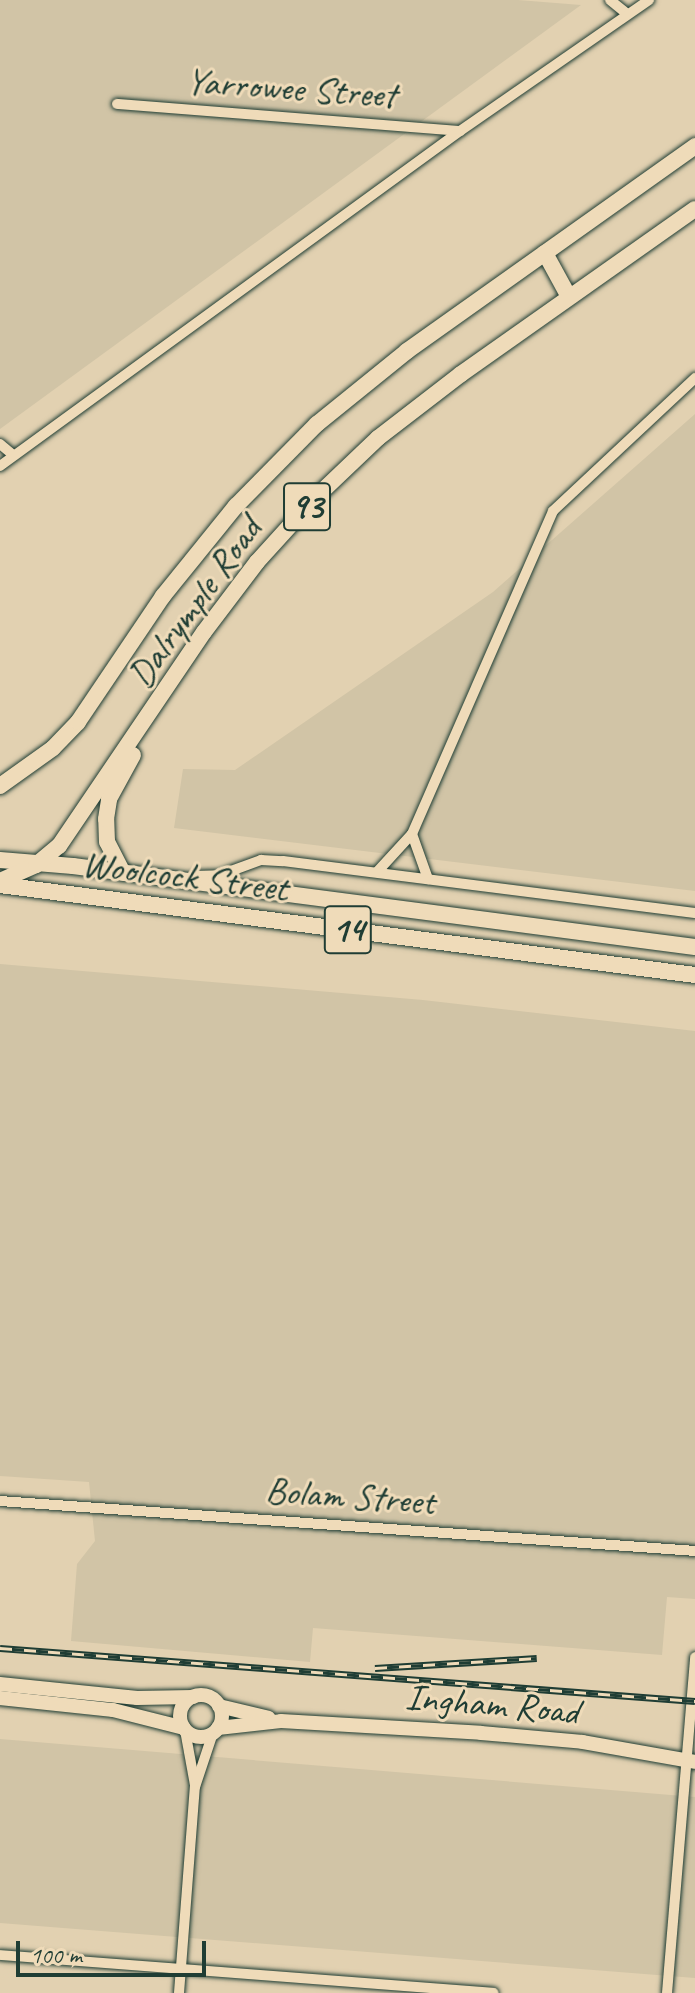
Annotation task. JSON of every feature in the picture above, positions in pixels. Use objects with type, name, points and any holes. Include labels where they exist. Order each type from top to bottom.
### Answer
[{"type":"main road","name":"Dalrymple Road","points":[[0,786],[53,748],[78,722],[163,596],[236,506],[317,424],[407,351],[695,146]]},
{"type":"main road","name":"Dalrymple Road","points":[[0,883],[36,865],[59,846],[204,632],[257,562],[315,498],[378,438],[461,374],[695,209]]},
{"type":"main road","points":[[545,253],[569,297]]},
{"type":"main road","points":[[123,873],[106,838],[109,799],[179,673]]},
{"type":"main road","name":"Woolcock Street","points":[[0,860],[695,947]]},
{"type":"main road","name":"Woolcock Street","points":[[0,883],[695,975]]},
{"type":"main road","points":[[0,1684],[137,1698],[208,1697],[219,1706],[221,1721],[216,1730],[198,1737],[185,1729],[113,1710],[0,1698]]},
{"type":"main road","points":[[185,1729],[180,1714],[193,1697]]},
{"type":"main road","name":"Ingham Road","points":[[219,1706],[281,1721],[568,1741],[691,1761]]},
{"type":"main road","name":"Ingham Road","points":[[216,1730],[281,1721]]},
{"type":"street","points":[[610,0],[627,14]]},
{"type":"street","points":[[0,466],[12,454],[460,131],[649,0]]},
{"type":"street","name":"Yarrowee Street","points":[[117,104],[460,131]]},
{"type":"street","points":[[377,872],[412,834],[553,511],[695,378]]},
{"type":"street","points":[[0,444],[12,454]]},
{"type":"street","points":[[412,834],[428,879]]},
{"type":"street","points":[[153,877],[220,875],[261,860],[695,913]]},
{"type":"street","name":"Bolam Street","points":[[0,1501],[695,1551]]},
{"type":"street","points":[[667,1993],[691,1761],[695,1657]]},
{"type":"street","points":[[179,1993],[195,1787],[185,1729]]},
{"type":"street","points":[[195,1787],[216,1730]]},
{"type":"street","points":[[0,1955],[494,1993]]},
{"type":"shaded area","points":[[0,0],[518,0],[581,5],[0,429]]},
{"type":"shaded area","points":[[695,414],[695,891],[174,828],[183,769],[235,770],[493,592]]},
{"type":"shaded area","points":[[0,964],[423,1000],[695,1031],[695,1599],[667,1597],[662,1655],[313,1628],[310,1662],[71,1641],[77,1564],[95,1541],[89,1482],[0,1476]]},
{"type":"shaded area","points":[[0,1739],[695,1797],[695,1978],[0,1923]]},
{"type":"railway","points":[[0,1648],[695,1701]]},
{"type":"railway","points":[[375,1668],[537,1658]]}]
